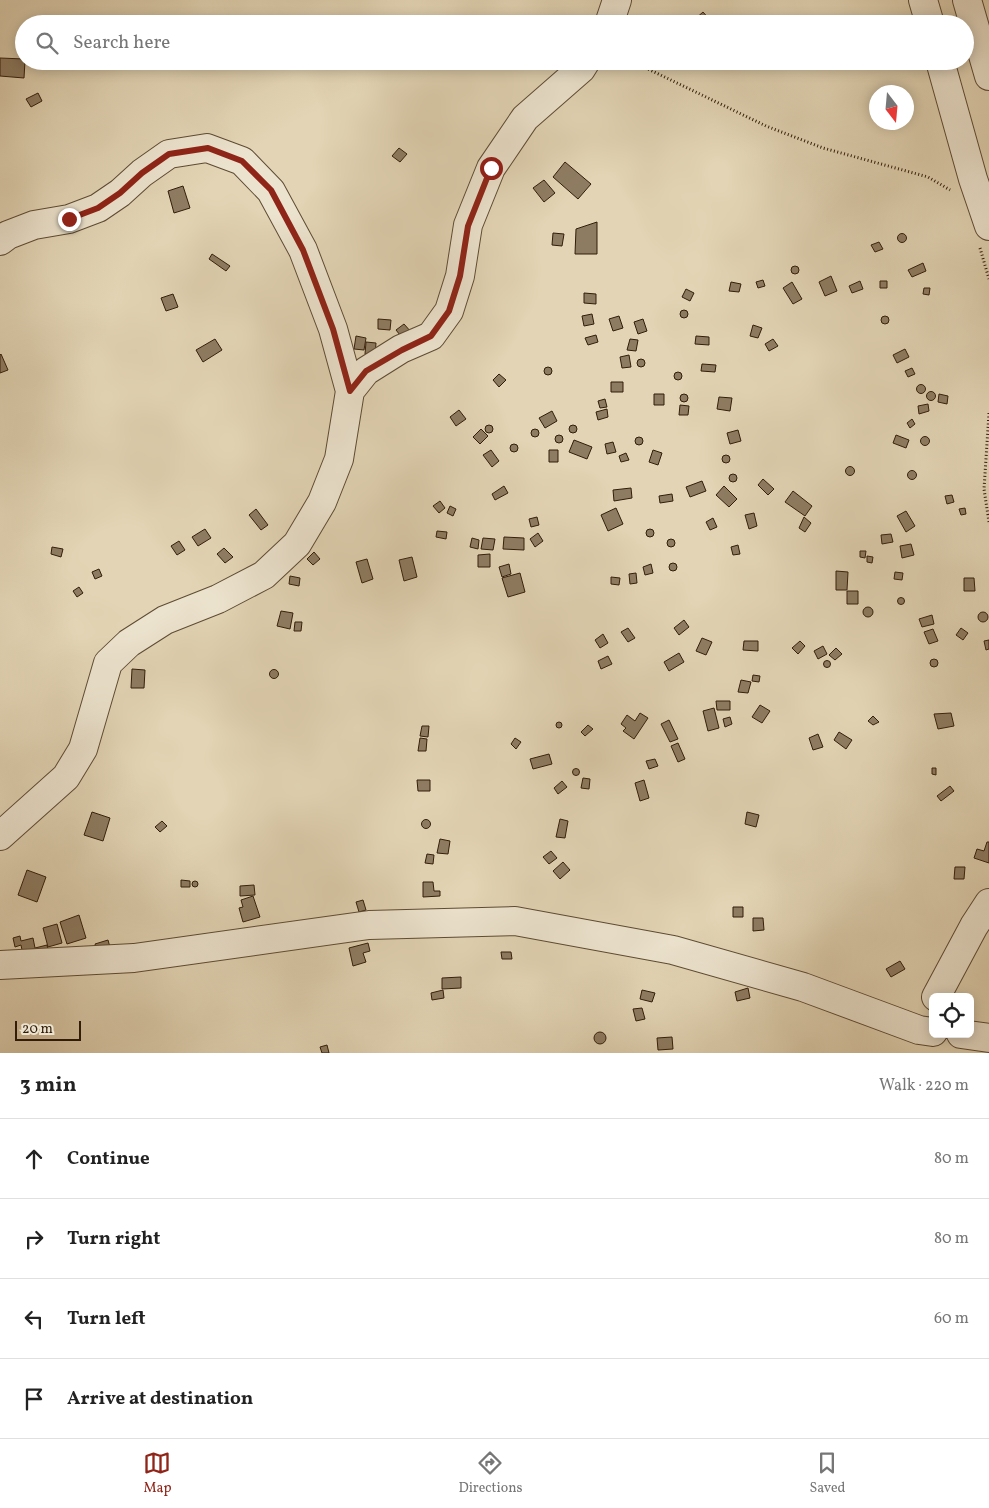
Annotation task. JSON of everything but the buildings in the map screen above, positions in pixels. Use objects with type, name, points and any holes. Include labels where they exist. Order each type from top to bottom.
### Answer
[{"type":"street","points":[[612,15],[617,0]]},
{"type":"street","points":[[923,0],[927,15]]},
{"type":"street","points":[[966,0],[971,15]]},
{"type":"street","points":[[974,26],[989,76]]},
{"type":"street","points":[[0,836],[66,777],[82,749],[108,663],[122,649],[165,620],[218,599],[264,575],[297,544],[322,502],[338,459],[350,391],[366,371],[431,336],[449,311],[460,276],[468,226],[491,168],[525,118],[580,70]]},
{"type":"street","points":[[943,70],[973,179],[984,235]]},
{"type":"street","points":[[0,241],[34,225],[69,219],[98,208],[169,154],[208,148],[242,161],[271,190],[303,250],[333,329],[350,391]]},
{"type":"street","points":[[938,993],[974,926],[989,903]]},
{"type":"street","points":[[0,965],[134,958],[369,925],[515,921],[673,950],[803,987],[922,1038],[929,1016]]},
{"type":"street","points":[[974,1036],[989,1038]]},
{"type":"path","points":[[650,70],[766,126],[824,148],[928,177],[953,192]]},
{"type":"path","points":[[984,235],[989,279]]},
{"type":"path","points":[[989,413],[984,489],[989,522]]},
{"type":"route","points":[[69,219],[98,208],[169,154],[208,148],[242,161],[271,190],[303,250],[333,329],[350,391],[366,371],[431,336],[449,311],[460,276],[468,226],[491,168]]}]
